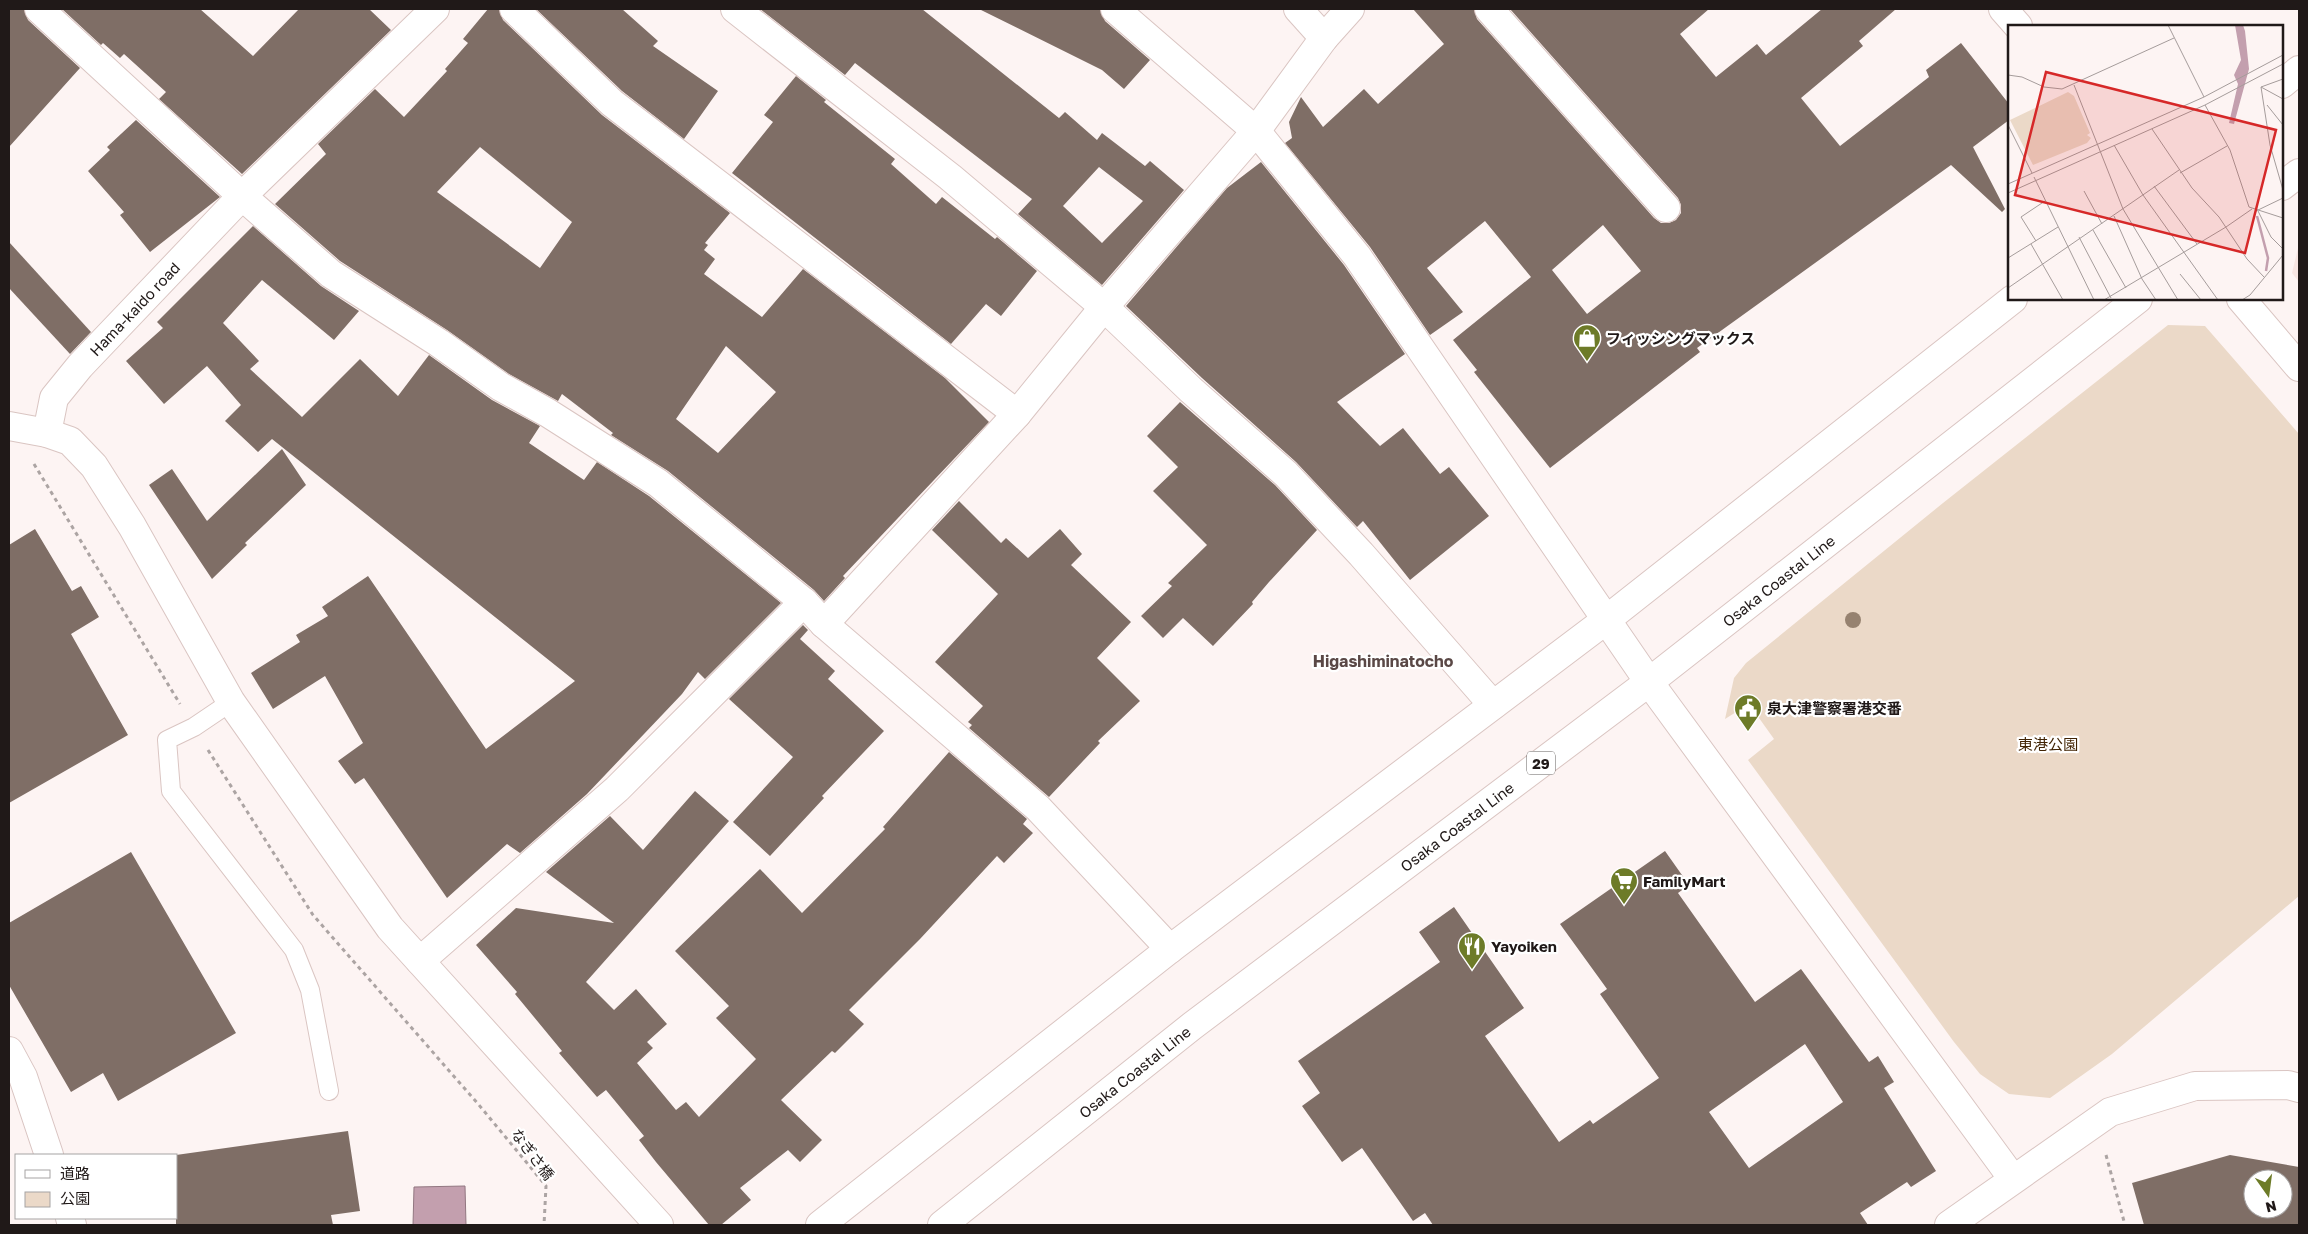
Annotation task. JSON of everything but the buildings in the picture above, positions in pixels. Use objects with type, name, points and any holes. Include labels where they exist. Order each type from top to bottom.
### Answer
[{"type":"street","points":[[39,9],[242,196],[331,274],[439,343],[501,386],[548,413],[658,483],[804,602],[824,624],[1038,808],[1170,949]]},
{"type":"street","name":"Hama-kaido road","points":[[47,432],[54,398],[80,366],[242,196],[435,9]]},
{"type":"street","points":[[514,9],[612,103],[1016,414]]},
{"type":"street","points":[[736,9],[950,178],[1104,307],[1191,390],[1286,474],[1375,569],[1493,705]]},
{"type":"street","points":[[1115,9],[1256,131],[1357,256],[1650,682],[2013,1180]]},
{"type":"street","points":[[1298,9],[1324,38]]},
{"type":"street","points":[[824,624],[1016,414],[1104,307],[1256,131],[1324,38],[1350,9]]},
{"type":"street","points":[[1489,9],[1666,208]]},
{"type":"street","points":[[2283,83],[2299,70]]},
{"type":"street","points":[[2283,185],[2299,173]]},
{"type":"street","points":[[820,1225],[1170,949],[1606,620],[2012,300]]},
{"type":"street","name":"Osaka Coastal Line","points":[[942,1225],[1192,1026],[1650,682],[2137,300]]},
{"type":"street","points":[[2242,300],[2299,367]]},
{"type":"street","points":[[9,426],[47,432],[70,441],[94,466],[132,526],[232,702],[390,928],[659,1225]]},
{"type":"street","points":[[420,960],[617,789],[804,602]]},
{"type":"street","points":[[9,1052],[23,1077],[49,1154]]},
{"type":"street","points":[[1949,1225],[2110,1112],[2195,1086],[2288,1085],[2299,1088]]},
{"type":"lane","points":[[232,702],[194,727],[167,740],[171,791],[294,950],[310,990],[329,1091]]},
{"type":"path","name":"なぎさ橋","points":[[32,461],[194,727],[313,914],[479,1105],[546,1186],[544,1225]]},
{"type":"path","points":[[2106,1154],[2125,1225]]},
{"type":"shaded area","points":[[2299,244],[2299,282],[2292,273]]},
{"type":"shaded area","points":[[465,1186],[466,1225],[413,1225],[414,1187]]},
{"type":"green space","name":"東港公園","points":[[2168,325],[2205,326],[2299,434],[2299,896],[2112,1054],[2050,1098],[2009,1094],[1980,1074],[1954,1042],[1748,760],[1774,739],[1749,704],[1725,719],[1734,678],[1746,663],[1943,503]]},
{"type":"place","name":"フィッシングマックス","points":[[1587,362]]},
{"type":"place","name":"泉大津警察署港交番","points":[[1748,732]]},
{"type":"place","name":"FamilyMart","points":[[1624,905]]},
{"type":"place","name":"Yayoiken","points":[[1472,970]]},
{"type":"district","name":"Higashiminatocho","points":[[1383,661]]}]
